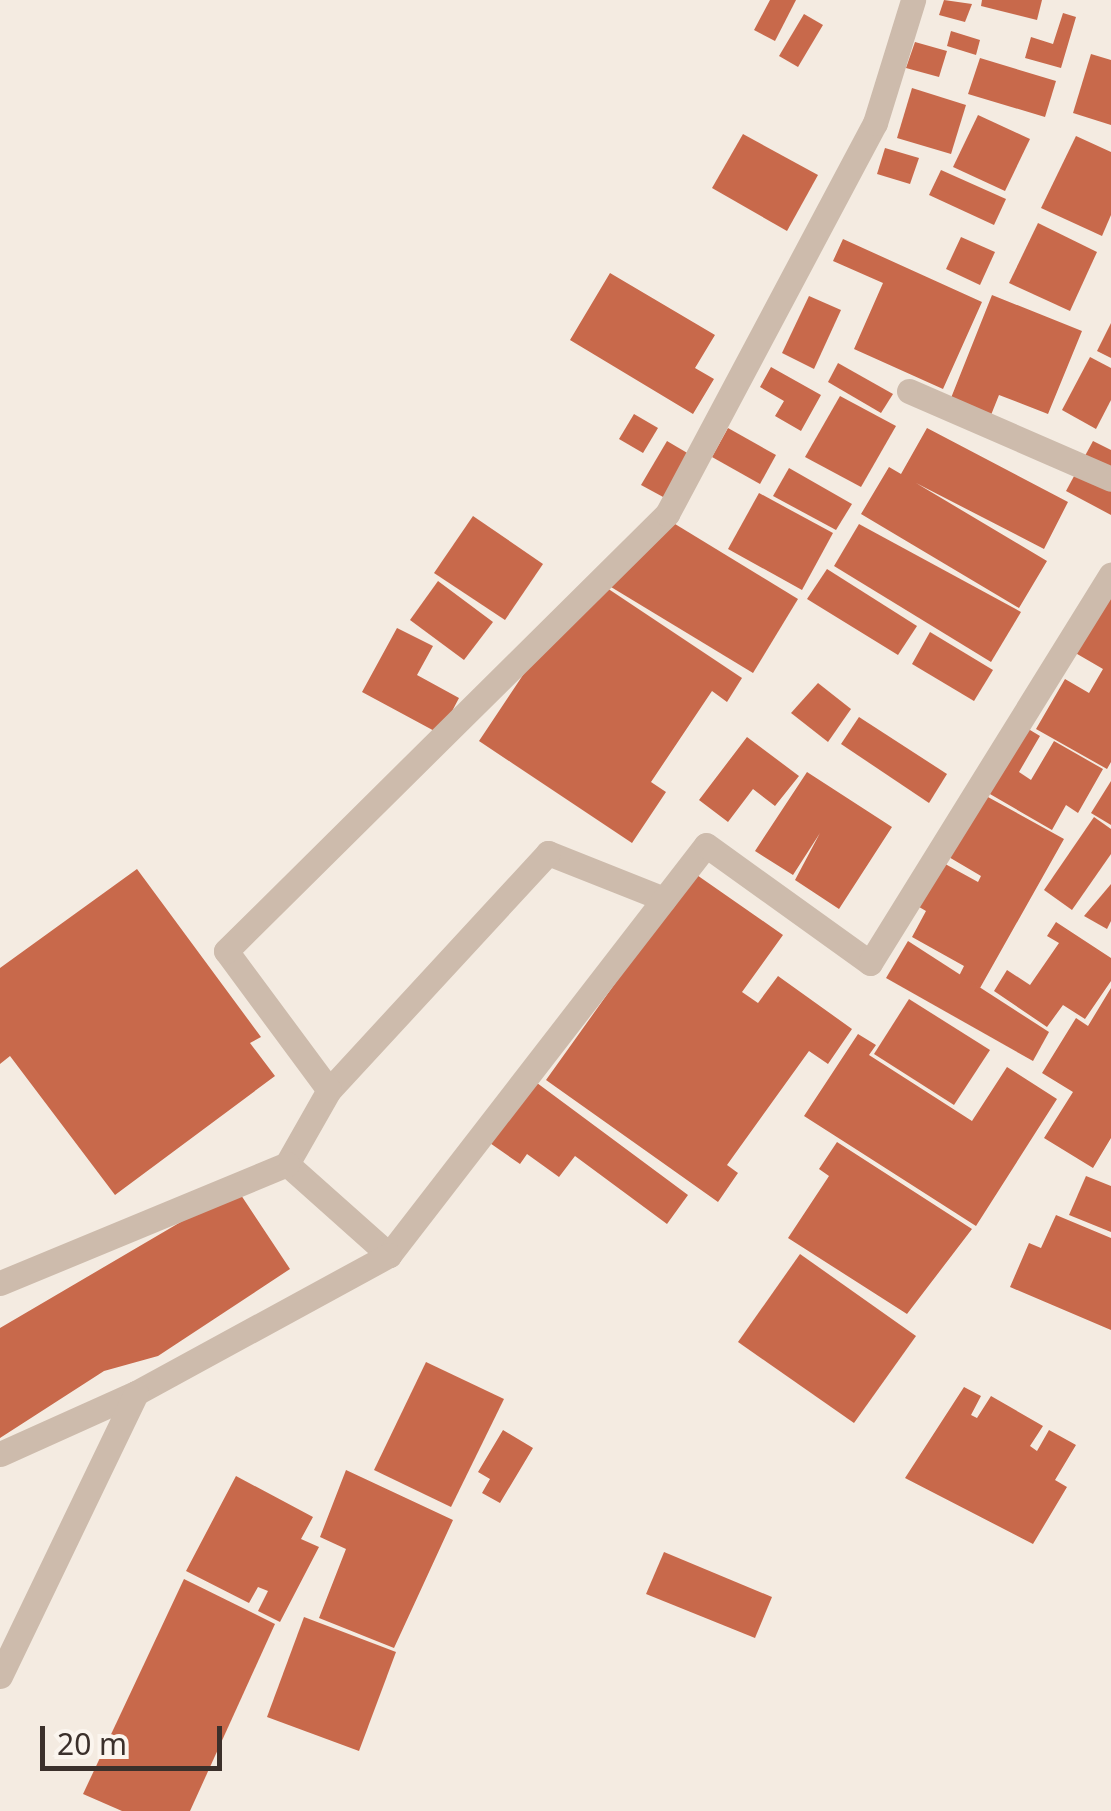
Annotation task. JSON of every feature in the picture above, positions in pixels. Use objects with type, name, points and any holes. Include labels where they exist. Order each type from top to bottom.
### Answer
[{"type":"street","points":[[329,1090],[226,951],[667,514],[875,123],[914,0]]},
{"type":"street","points":[[909,391],[1111,479]]},
{"type":"street","points":[[0,1454],[136,1393],[389,1255],[706,845],[870,962],[1111,575]]},
{"type":"street","points":[[0,1283],[287,1164],[329,1090],[548,853],[664,899]]},
{"type":"street","points":[[287,1164],[389,1255]]},
{"type":"street","points":[[0,1676],[136,1393]]},
{"type":"building","points":[[770,0],[796,0],[775,41],[754,30]]},
{"type":"building","points":[[944,0],[972,4],[965,22],[939,15]]},
{"type":"building","points":[[982,0],[1042,0],[1037,20],[981,6]]},
{"type":"building","points":[[1063,13],[1076,17],[1061,68],[1025,58],[1031,37],[1053,44]]},
{"type":"building","points":[[804,14],[823,25],[798,67],[779,56]]},
{"type":"building","points":[[951,31],[980,40],[976,55],[947,46]]},
{"type":"building","points":[[915,42],[947,51],[939,77],[906,68]]},
{"type":"building","points":[[1091,54],[1111,60],[1111,125],[1073,113]]},
{"type":"building","points":[[980,58],[1056,81],[1045,117],[968,94]]},
{"type":"building","points":[[912,88],[966,105],[951,154],[897,138]]},
{"type":"building","points":[[978,115],[1030,139],[1005,191],[953,167]]},
{"type":"building","points":[[743,134],[818,175],[787,231],[712,188]]},
{"type":"building","points":[[1076,136],[1111,152],[1111,215],[1102,236],[1041,208]]},
{"type":"building","points":[[885,148],[919,158],[910,184],[877,174]]},
{"type":"building","points":[[941,170],[1006,199],[994,225],[929,195]]},
{"type":"building","points":[[1038,223],[1097,252],[1070,311],[1009,283]]},
{"type":"building","points":[[961,237],[995,252],[980,285],[946,269]]},
{"type":"building","points":[[843,239],[982,302],[943,389],[854,349],[883,283],[833,261]]},
{"type":"building","points":[[610,273],[715,335],[695,368],[714,379],[693,414],[570,340]]},
{"type":"building","points":[[992,295],[1082,331],[1048,414],[999,395],[987,425],[947,408]]},
{"type":"building","points":[[809,296],[841,310],[814,369],[782,353]]},
{"type":"building","points":[[1111,323],[1111,358],[1097,351]]},
{"type":"building","points":[[1090,357],[1111,368],[1111,400],[1096,429],[1062,410]]},
{"type":"building","points":[[838,363],[893,394],[881,413],[828,382]]},
{"type":"building","points":[[771,367],[821,395],[801,431],[775,416],[784,401],[760,387]]},
{"type":"building","points":[[840,396],[896,426],[861,487],[805,457]]},
{"type":"building","points":[[634,414],[658,428],[643,453],[619,439]]},
{"type":"building","points":[[728,428],[776,455],[760,484],[712,457]]},
{"type":"building","points":[[927,428],[1068,502],[1044,549],[916,483],[1047,561],[1019,608],[861,514],[889,467],[901,474]]},
{"type":"building","points":[[667,441],[689,454],[665,498],[641,485]]},
{"type":"building","points":[[1093,441],[1111,450],[1111,515],[1066,491]]},
{"type":"building","points":[[789,468],[852,504],[836,530],[773,496]]},
{"type":"building","points":[[759,493],[833,533],[802,590],[728,549]]},
{"type":"building","points":[[657,513],[798,599],[753,673],[611,587]]},
{"type":"building","points":[[473,516],[543,564],[505,620],[434,573]]},
{"type":"building","points":[[859,524],[1021,612],[991,662],[834,566]]},
{"type":"building","points":[[827,569],[917,626],[898,655],[807,599]]},
{"type":"building","points":[[589,576],[742,678],[727,702],[712,691],[651,782],[666,792],[632,843],[479,741]]},
{"type":"building","points":[[438,581],[493,622],[464,660],[410,620]]},
{"type":"building","points":[[1111,593],[1111,762],[1107,769],[1036,729],[1065,679],[1089,693],[1103,669],[1072,651]]},
{"type":"building","points":[[397,628],[433,646],[417,675],[459,698],[440,734],[362,692]]},
{"type":"building","points":[[930,632],[993,670],[974,701],[912,664]]},
{"type":"building","points":[[818,683],[851,709],[828,742],[791,713]]},
{"type":"building","points":[[859,717],[947,774],[929,803],[841,744]]},
{"type":"building","points":[[1020,724],[1040,736],[1019,772],[1031,780],[1054,741],[1103,769],[1078,813],[1066,805],[1052,830],[983,790]]},
{"type":"building","points":[[747,737],[799,776],[775,806],[753,789],[728,822],[699,800]]},
{"type":"building","points":[[807,772],[892,827],[839,909],[795,880],[820,833],[793,875],[755,851]]},
{"type":"building","points":[[1111,781],[1111,825],[1091,813]]},
{"type":"building","points":[[977,791],[1064,839],[980,988],[959,976],[964,966],[912,937],[926,911],[914,904],[938,860],[978,882],[981,876],[942,853]]},
{"type":"building","points":[[1094,817],[1111,829],[1111,854],[1072,910],[1044,890]]},
{"type":"building","points":[[137,869],[261,1037],[250,1043],[275,1076],[115,1195],[10,1056],[0,1064],[0,968]]},
{"type":"building","points":[[694,873],[783,935],[742,992],[758,1003],[778,976],[852,1029],[828,1064],[809,1051],[727,1165],[738,1173],[718,1202],[546,1080]]},
{"type":"building","points":[[1111,884],[1111,921],[1107,929],[1084,916]]},
{"type":"building","points":[[1056,922],[1111,958],[1111,981],[1085,1019],[1063,1005],[1047,1027],[994,991],[1007,970],[1030,985],[1059,943],[1047,936]]},
{"type":"building","points":[[908,941],[1049,1032],[1033,1061],[886,978]]},
{"type":"building","points":[[1111,988],[1111,1138],[1093,1168],[1044,1138],[1073,1092],[1042,1073],[1076,1018],[1088,1026]]},
{"type":"building","points":[[909,999],[990,1050],[954,1105],[874,1054]]},
{"type":"building","points":[[858,1034],[876,1045],[869,1055],[972,1121],[1007,1067],[1057,1099],[976,1226],[804,1116]]},
{"type":"building","points":[[533,1080],[688,1195],[667,1224],[575,1156],[559,1177],[527,1154],[520,1164],[487,1141]]},
{"type":"building","points":[[837,1142],[972,1229],[907,1314],[788,1238],[829,1176],[819,1169]]},
{"type":"building","points":[[1086,1176],[1111,1186],[1111,1232],[1069,1215]]},
{"type":"building","points":[[237,1189],[290,1269],[158,1356],[104,1371],[0,1438],[0,1328]]},
{"type":"building","points":[[1056,1215],[1111,1238],[1111,1330],[1010,1287],[1029,1243],[1041,1248]]},
{"type":"building","points":[[800,1254],[916,1336],[854,1423],[738,1342]]},
{"type":"building","points":[[426,1362],[504,1399],[451,1507],[374,1470]]},
{"type":"building","points":[[964,1387],[981,1396],[971,1415],[977,1418],[991,1396],[1043,1426],[1030,1446],[1037,1451],[1049,1430],[1076,1445],[1055,1480],[1067,1487],[1033,1544],[905,1478]]},
{"type":"building","points":[[503,1430],[533,1448],[500,1503],[482,1493],[490,1479],[478,1472]]},
{"type":"building","points":[[346,1470],[453,1520],[394,1648],[319,1618],[346,1549],[320,1537]]},
{"type":"building","points":[[236,1476],[313,1517],[301,1539],[319,1547],[280,1622],[258,1611],[268,1591],[258,1587],[249,1603],[186,1571]]},
{"type":"building","points":[[664,1552],[772,1597],[755,1638],[646,1594]]},
{"type":"building","points":[[184,1579],[275,1624],[190,1811],[122,1811],[83,1794]]},
{"type":"building","points":[[304,1617],[396,1652],[359,1751],[267,1717]]}]
